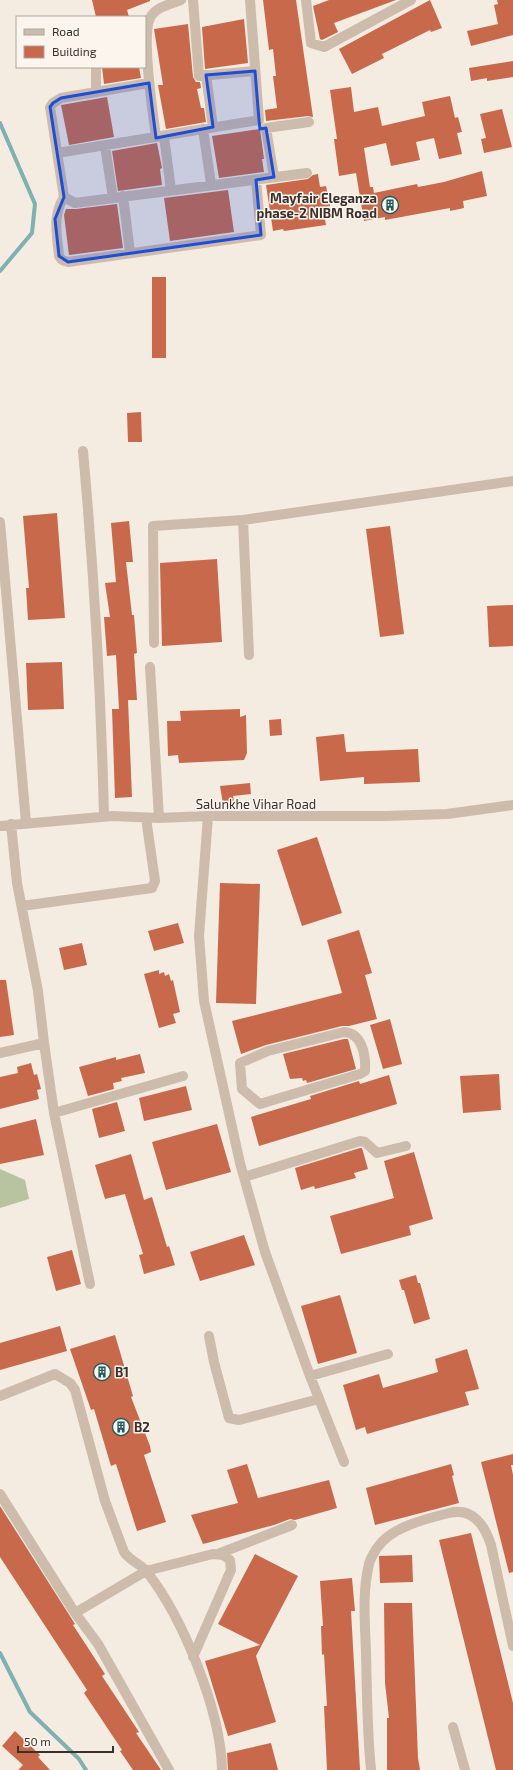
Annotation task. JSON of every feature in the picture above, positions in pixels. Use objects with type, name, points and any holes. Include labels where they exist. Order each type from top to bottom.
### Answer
[{"type":"street","points":[[171,190],[149,83],[146,28],[150,18],[156,10],[181,0]]},
{"type":"street","points":[[193,0],[199,76],[255,71]]},
{"type":"street","points":[[250,0],[259,120],[261,128],[309,122]]},
{"type":"street","points":[[306,0],[311,43],[324,47],[333,44],[347,34],[411,0]]},
{"type":"street","points":[[96,68],[96,92]]},
{"type":"street","points":[[206,75],[211,184]]},
{"type":"street","points":[[149,83],[61,98],[50,107],[64,197],[56,212],[55,219],[59,256],[62,260],[68,262],[130,252],[261,235],[256,180]]},
{"type":"street","points":[[57,153],[259,120]]},
{"type":"street","points":[[266,128],[274,177]]},
{"type":"street","points":[[105,146],[113,198]]},
{"type":"street","points":[[64,197],[75,203],[211,184],[307,173]]},
{"type":"street","points":[[124,196],[130,252]]},
{"type":"street","points":[[84,451],[101,705],[104,816]]},
{"type":"street","points":[[154,643],[153,526],[243,520],[513,481]]},
{"type":"street","points":[[243,520],[249,655]]},
{"type":"street","points":[[0,522],[26,823]]},
{"type":"street","points":[[150,667],[159,818]]},
{"type":"street","name":"Salunkhe Vihar Road","points":[[0,826],[104,816],[159,818],[208,816],[385,816],[447,814],[513,805]]},
{"type":"street","points":[[208,816],[200,936],[204,1001],[244,1177],[265,1252],[310,1376],[344,1462]]},
{"type":"street","points":[[22,906],[152,888],[155,881],[146,818]]},
{"type":"street","points":[[11,824],[22,906],[38,991],[54,1113],[90,1284]]},
{"type":"street","points":[[344,1032],[350,1032],[356,1036],[362,1046],[365,1071],[360,1074],[260,1104],[242,1089],[240,1063],[268,1051],[344,1032]]},
{"type":"street","points":[[0,1052],[44,1043]]},
{"type":"street","points":[[54,1113],[183,1076]]},
{"type":"street","points":[[225,1095],[242,1089]]},
{"type":"street","points":[[244,1177],[360,1141],[365,1142],[377,1153],[406,1146]]},
{"type":"street","points":[[209,1336],[214,1362],[229,1418],[239,1420],[319,1399]]},
{"type":"street","points":[[310,1376],[388,1354]]},
{"type":"street","points":[[0,1396],[55,1374],[70,1383],[75,1390],[105,1502],[124,1552],[128,1558],[146,1571],[166,1600],[182,1631],[210,1703],[222,1754],[222,1770]]},
{"type":"street","points":[[0,1494],[75,1613],[98,1644],[169,1770]]},
{"type":"street","points":[[371,1770],[368,1736],[364,1592],[369,1563],[378,1547],[390,1535],[415,1523],[452,1512],[466,1513],[479,1519],[486,1531],[491,1545],[513,1646]]},
{"type":"street","points":[[75,1613],[146,1571],[218,1554],[292,1525]]},
{"type":"street","points":[[192,1657],[231,1570],[230,1560],[218,1554]]},
{"type":"street","points":[[453,1727],[465,1770]]},
{"type":"highlighted area","points":[[255,71],[260,129],[266,128],[274,177],[256,180],[261,235],[68,262],[59,256],[55,219],[64,197],[50,107],[53,103],[61,98],[149,83],[156,138],[213,127],[206,75]]},
{"type":"green space","points":[[0,1169],[25,1180],[29,1199],[0,1208]]},
{"type":"building","points":[[92,0],[150,0],[127,10],[129,16],[96,16]]},
{"type":"building","points":[[263,0],[296,0],[313,117],[308,116],[266,121],[265,110],[277,108],[273,76],[276,76],[273,49],[269,50]]},
{"type":"building","points":[[329,0],[396,0],[334,23],[338,32],[322,40],[320,39],[313,6]]},
{"type":"building","points":[[430,0],[442,28],[431,32],[430,30],[382,54],[384,58],[352,74],[339,49]]},
{"type":"building","points":[[497,0],[513,0],[513,35],[471,46],[467,31],[498,24],[494,5],[498,4]]},
{"type":"building","points":[[244,19],[248,63],[205,69],[202,27]]},
{"type":"building","points":[[188,24],[193,77],[196,82],[200,82],[201,88],[197,89],[201,108],[204,108],[206,122],[166,129],[158,85],[163,85],[154,29]]},
{"type":"building","points":[[513,61],[513,77],[487,81],[487,78],[471,81],[469,68]]},
{"type":"building","points":[[102,68],[139,68],[141,78],[104,84]]},
{"type":"building","points":[[351,87],[354,112],[378,107],[382,126],[425,116],[422,102],[450,96],[455,118],[458,117],[462,132],[457,133],[462,154],[439,159],[434,138],[416,142],[420,160],[391,166],[386,143],[364,148],[370,187],[373,187],[374,193],[417,184],[418,187],[444,182],[482,171],[487,196],[463,201],[464,208],[450,211],[450,208],[385,220],[385,217],[364,221],[356,173],[339,176],[334,139],[337,139],[330,90]]},
{"type":"building","points":[[107,97],[114,137],[69,145],[61,105]]},
{"type":"building","points":[[502,109],[512,147],[484,153],[481,139],[486,138],[480,114]]},
{"type":"building","points":[[260,129],[264,159],[262,159],[264,172],[219,178],[212,136]]},
{"type":"building","points":[[157,143],[162,168],[160,169],[162,185],[118,191],[112,151]]},
{"type":"building","points":[[318,174],[320,187],[326,186],[330,206],[323,208],[326,225],[284,231],[283,229],[273,231],[266,185],[308,179],[313,175]]},
{"type":"building","points":[[228,190],[234,232],[170,241],[164,198]]},
{"type":"building","points":[[117,204],[123,248],[69,255],[64,215],[66,209]]},
{"type":"building","points":[[152,277],[166,277],[166,358],[152,358]]},
{"type":"building","points":[[141,412],[142,442],[128,442],[127,413]]},
{"type":"building","points":[[57,513],[65,618],[28,620],[26,588],[29,588],[23,516]]},
{"type":"building","points":[[129,521],[133,562],[126,562],[132,615],[134,615],[137,653],[134,654],[137,700],[128,700],[132,797],[115,798],[112,709],[119,709],[116,655],[107,656],[104,617],[110,617],[105,583],[116,582],[111,523]]},
{"type":"building","points":[[390,526],[404,634],[380,637],[366,529]]},
{"type":"building","points":[[217,559],[222,642],[162,646],[160,563]]},
{"type":"building","points":[[513,605],[513,646],[489,647],[487,606]]},
{"type":"building","points":[[62,662],[64,709],[28,710],[26,663]]},
{"type":"building","points":[[240,709],[240,717],[246,715],[247,753],[244,760],[179,763],[178,755],[168,756],[167,721],[181,721],[180,711]]},
{"type":"building","points":[[281,719],[282,735],[270,736],[269,720]]},
{"type":"building","points":[[344,734],[346,752],[418,749],[420,782],[364,784],[364,777],[320,781],[316,737]]},
{"type":"building","points":[[250,783],[251,794],[233,796],[234,802],[223,804],[220,786]]},
{"type":"building","points":[[317,837],[342,913],[302,926],[277,850]]},
{"type":"building","points":[[220,883],[260,884],[256,1004],[216,1003]]},
{"type":"building","points":[[178,923],[184,943],[154,951],[148,931]]},
{"type":"building","points":[[359,930],[372,973],[365,975],[377,1019],[266,1045],[241,1054],[232,1021],[342,993],[327,940]]},
{"type":"building","points":[[82,943],[87,965],[64,970],[59,948]]},
{"type":"building","points":[[159,970],[159,974],[164,972],[165,976],[169,974],[171,981],[173,980],[180,1012],[173,1014],[176,1023],[159,1028],[144,974]]},
{"type":"building","points":[[0,980],[6,980],[14,1035],[0,1037]]},
{"type":"building","points":[[390,1019],[402,1064],[383,1069],[370,1025]]},
{"type":"building","points":[[348,1039],[356,1069],[307,1083],[306,1080],[303,1081],[302,1078],[290,1079],[283,1054]]},
{"type":"building","points":[[140,1054],[145,1073],[121,1078],[122,1081],[113,1083],[114,1089],[88,1096],[79,1067],[116,1057],[116,1060]]},
{"type":"building","points":[[31,1063],[34,1075],[37,1074],[41,1089],[37,1090],[39,1099],[0,1109],[0,1077],[18,1073],[17,1067]]},
{"type":"building","points":[[499,1074],[501,1110],[463,1113],[460,1076]]},
{"type":"building","points":[[389,1075],[397,1104],[259,1146],[251,1117],[311,1099],[310,1096],[359,1081],[360,1084]]},
{"type":"building","points":[[186,1086],[192,1110],[144,1121],[139,1098]]},
{"type":"building","points":[[117,1102],[125,1131],[99,1138],[92,1109]]},
{"type":"building","points":[[36,1119],[44,1155],[0,1164],[0,1128]]},
{"type":"building","points":[[217,1124],[231,1172],[166,1190],[152,1142]]},
{"type":"building","points":[[362,1148],[368,1169],[354,1173],[356,1178],[315,1189],[314,1186],[301,1190],[295,1168]]},
{"type":"building","points":[[414,1152],[433,1219],[409,1226],[411,1235],[341,1254],[330,1216],[394,1198],[384,1161]]},
{"type":"building","points":[[131,1154],[144,1200],[152,1197],[167,1247],[169,1246],[175,1265],[144,1274],[139,1255],[143,1254],[125,1194],[105,1199],[95,1165]]},
{"type":"building","points":[[244,1235],[255,1265],[200,1281],[190,1252]]},
{"type":"building","points":[[72,1250],[81,1284],[56,1291],[47,1257]]},
{"type":"building","points":[[416,1275],[418,1283],[420,1283],[430,1319],[414,1324],[404,1290],[402,1290],[399,1280]]},
{"type":"building","points":[[340,1295],[357,1353],[318,1364],[301,1306]]},
{"type":"building","points":[[60,1326],[67,1351],[0,1370],[0,1343]]},
{"type":"building","points":[[115,1335],[133,1396],[131,1397],[150,1446],[151,1452],[144,1455],[166,1522],[137,1531],[116,1464],[111,1466],[94,1409],[91,1410],[70,1349]]},
{"type":"building","points":[[467,1349],[479,1389],[465,1392],[469,1405],[367,1434],[365,1427],[356,1430],[343,1385],[379,1374],[383,1388],[438,1372],[435,1359]]},
{"type":"building","points":[[513,1454],[513,1465],[511,1465],[513,1475],[513,1572],[509,1573],[481,1462]]},
{"type":"building","points":[[247,1464],[258,1498],[329,1480],[337,1508],[295,1520],[290,1519],[274,1525],[203,1544],[191,1515],[238,1503],[227,1470]]},
{"type":"building","points":[[451,1464],[454,1475],[452,1476],[459,1503],[375,1525],[366,1488]]},
{"type":"building","points":[[0,1506],[75,1624],[73,1625],[105,1674],[102,1676],[139,1732],[136,1733],[161,1770],[133,1770],[120,1751],[122,1750],[84,1693],[87,1690],[0,1557]]},
{"type":"building","points":[[471,1533],[513,1703],[513,1770],[496,1770],[439,1540]]},
{"type":"building","points":[[255,1554],[298,1576],[256,1656],[276,1722],[228,1736],[205,1661],[260,1645],[218,1624]]},
{"type":"building","points":[[412,1555],[413,1582],[380,1583],[379,1556]]},
{"type":"building","points":[[352,1578],[355,1611],[351,1611],[360,1770],[327,1770],[324,1706],[327,1706],[324,1654],[322,1655],[321,1626],[323,1626],[320,1581]]},
{"type":"building","points":[[384,1603],[412,1603],[418,1758],[420,1770],[387,1770],[387,1718],[389,1718],[385,1683]]},
{"type":"building","points":[[15,1731],[40,1755],[38,1757],[50,1770],[18,1770],[23,1765],[2,1746]]},
{"type":"building","points":[[271,1743],[278,1770],[228,1770],[227,1753]]},
{"type":"waterway","points":[[0,123],[35,204],[32,233],[0,271]]},
{"type":"waterway","points":[[0,1653],[30,1712],[79,1759],[86,1770]]},
{"type":"place","name":"Mayfair Eleganza phase-2 NIBM Road","points":[[390,205]]},
{"type":"place","name":"B1","points":[[102,1372]]},
{"type":"place","name":"B2","points":[[121,1427]]}]
